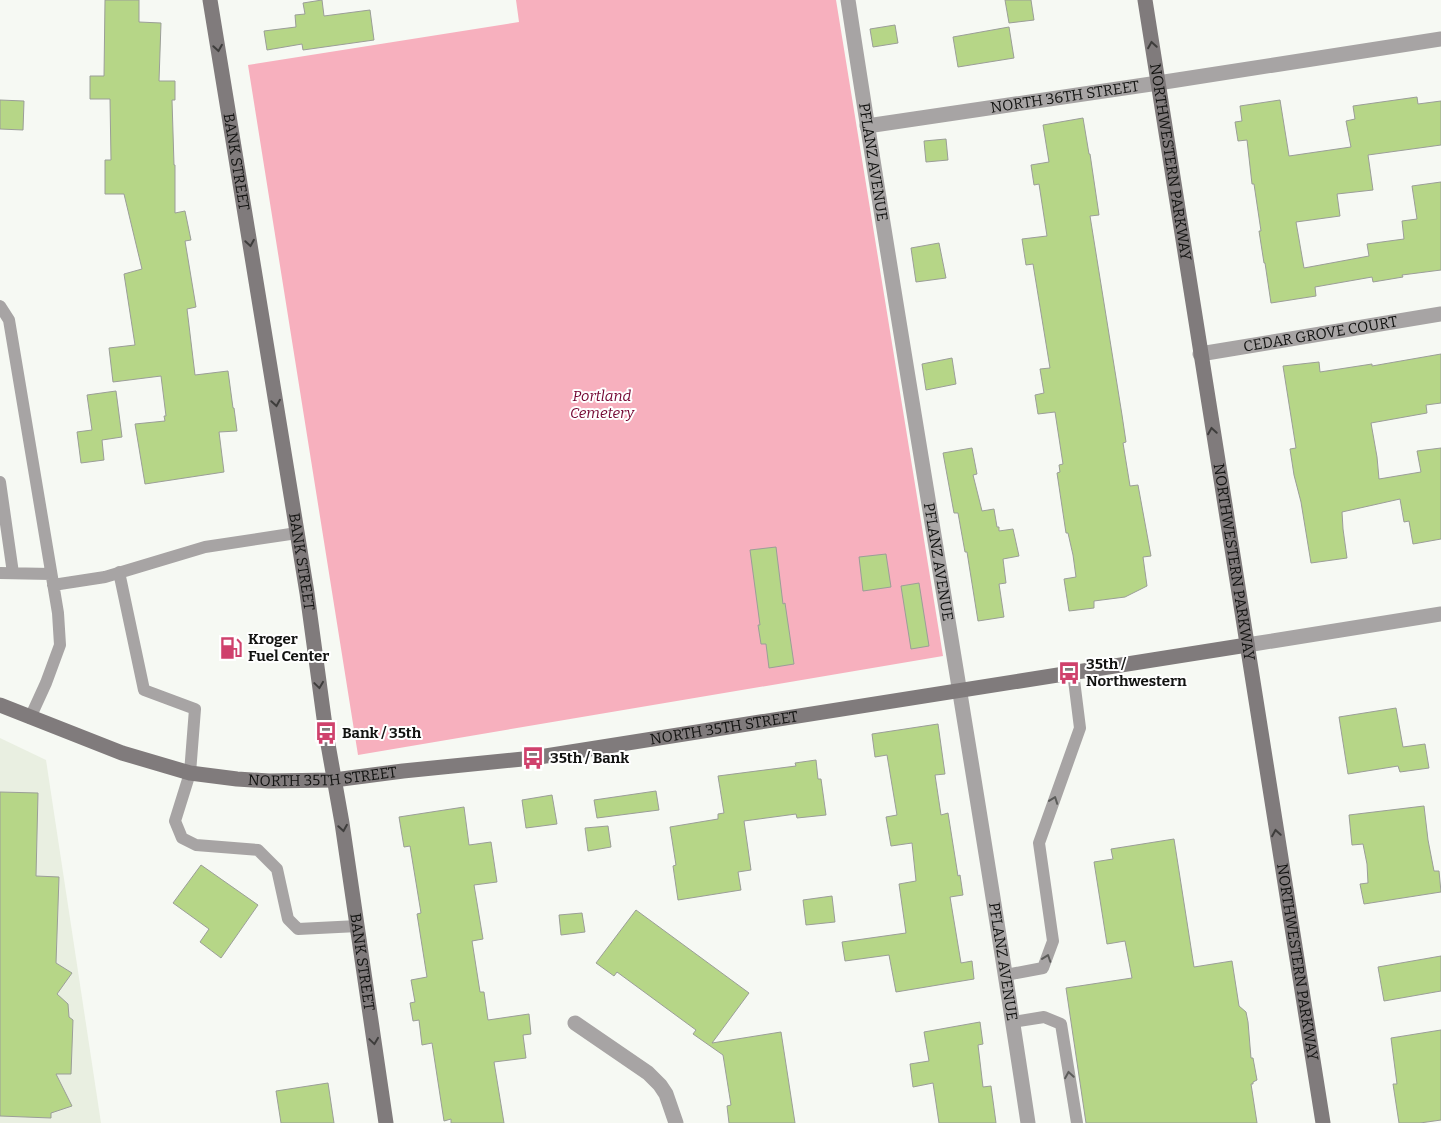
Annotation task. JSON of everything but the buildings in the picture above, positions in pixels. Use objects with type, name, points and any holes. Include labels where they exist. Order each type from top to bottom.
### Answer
[{"type":"street","name":"BANK STREET","points":[[210,0],[307,594],[326,733],[358,926],[386,1123]]},
{"type":"street","name":"PFLANZ AVENUE","points":[[848,0],[1006,975],[1028,1123]]},
{"type":"street","name":"NORTHWESTERN PARKWAY","points":[[1145,0],[1323,1123]]},
{"type":"street","name":"NORTH 36TH STREET","points":[[867,126],[1441,39]]},
{"type":"street","name":"CEDAR GROVE COURT","points":[[1200,354],[1441,314]]},
{"type":"street","points":[[1246,645],[1441,614]]},
{"type":"street","name":"NORTH 35TH STREET","points":[[0,705],[122,753],[190,773],[269,781],[334,780],[533,758],[1246,645]]},
{"type":"street","points":[[574,1023],[648,1073],[666,1094],[676,1123]]},
{"type":"lane","points":[[0,306],[9,320],[58,614],[60,645],[30,718]]},
{"type":"lane","points":[[0,482],[13,573]]},
{"type":"lane","points":[[0,573],[13,573],[52,580],[105,577],[204,547],[297,533]]},
{"type":"lane","points":[[119,572],[144,690],[194,709],[190,773],[175,821],[182,838],[196,845],[258,850],[277,869],[288,918],[298,929],[358,926]]},
{"type":"lane","points":[[1006,975],[1043,968],[1053,942],[1039,843],[1080,728],[1073,672]]},
{"type":"lane","points":[[1013,1022],[1044,1018],[1061,1024],[1077,1123]]},
{"type":"shaded area","points":[[0,738],[46,760],[101,1123],[0,1123]]},
{"type":"green space","name":"Portland Cemetery","points":[[516,0],[836,0],[943,656],[358,755],[248,65],[519,22]]},
{"type":"place","name":"Kroger Fuel Center","points":[[231,648]]},
{"type":"place","name":"35th / Northwestern","points":[[1069,673]]},
{"type":"place","name":"Bank / 35th","points":[[326,733]]},
{"type":"place","name":"35th / Bank","points":[[533,758]]}]
